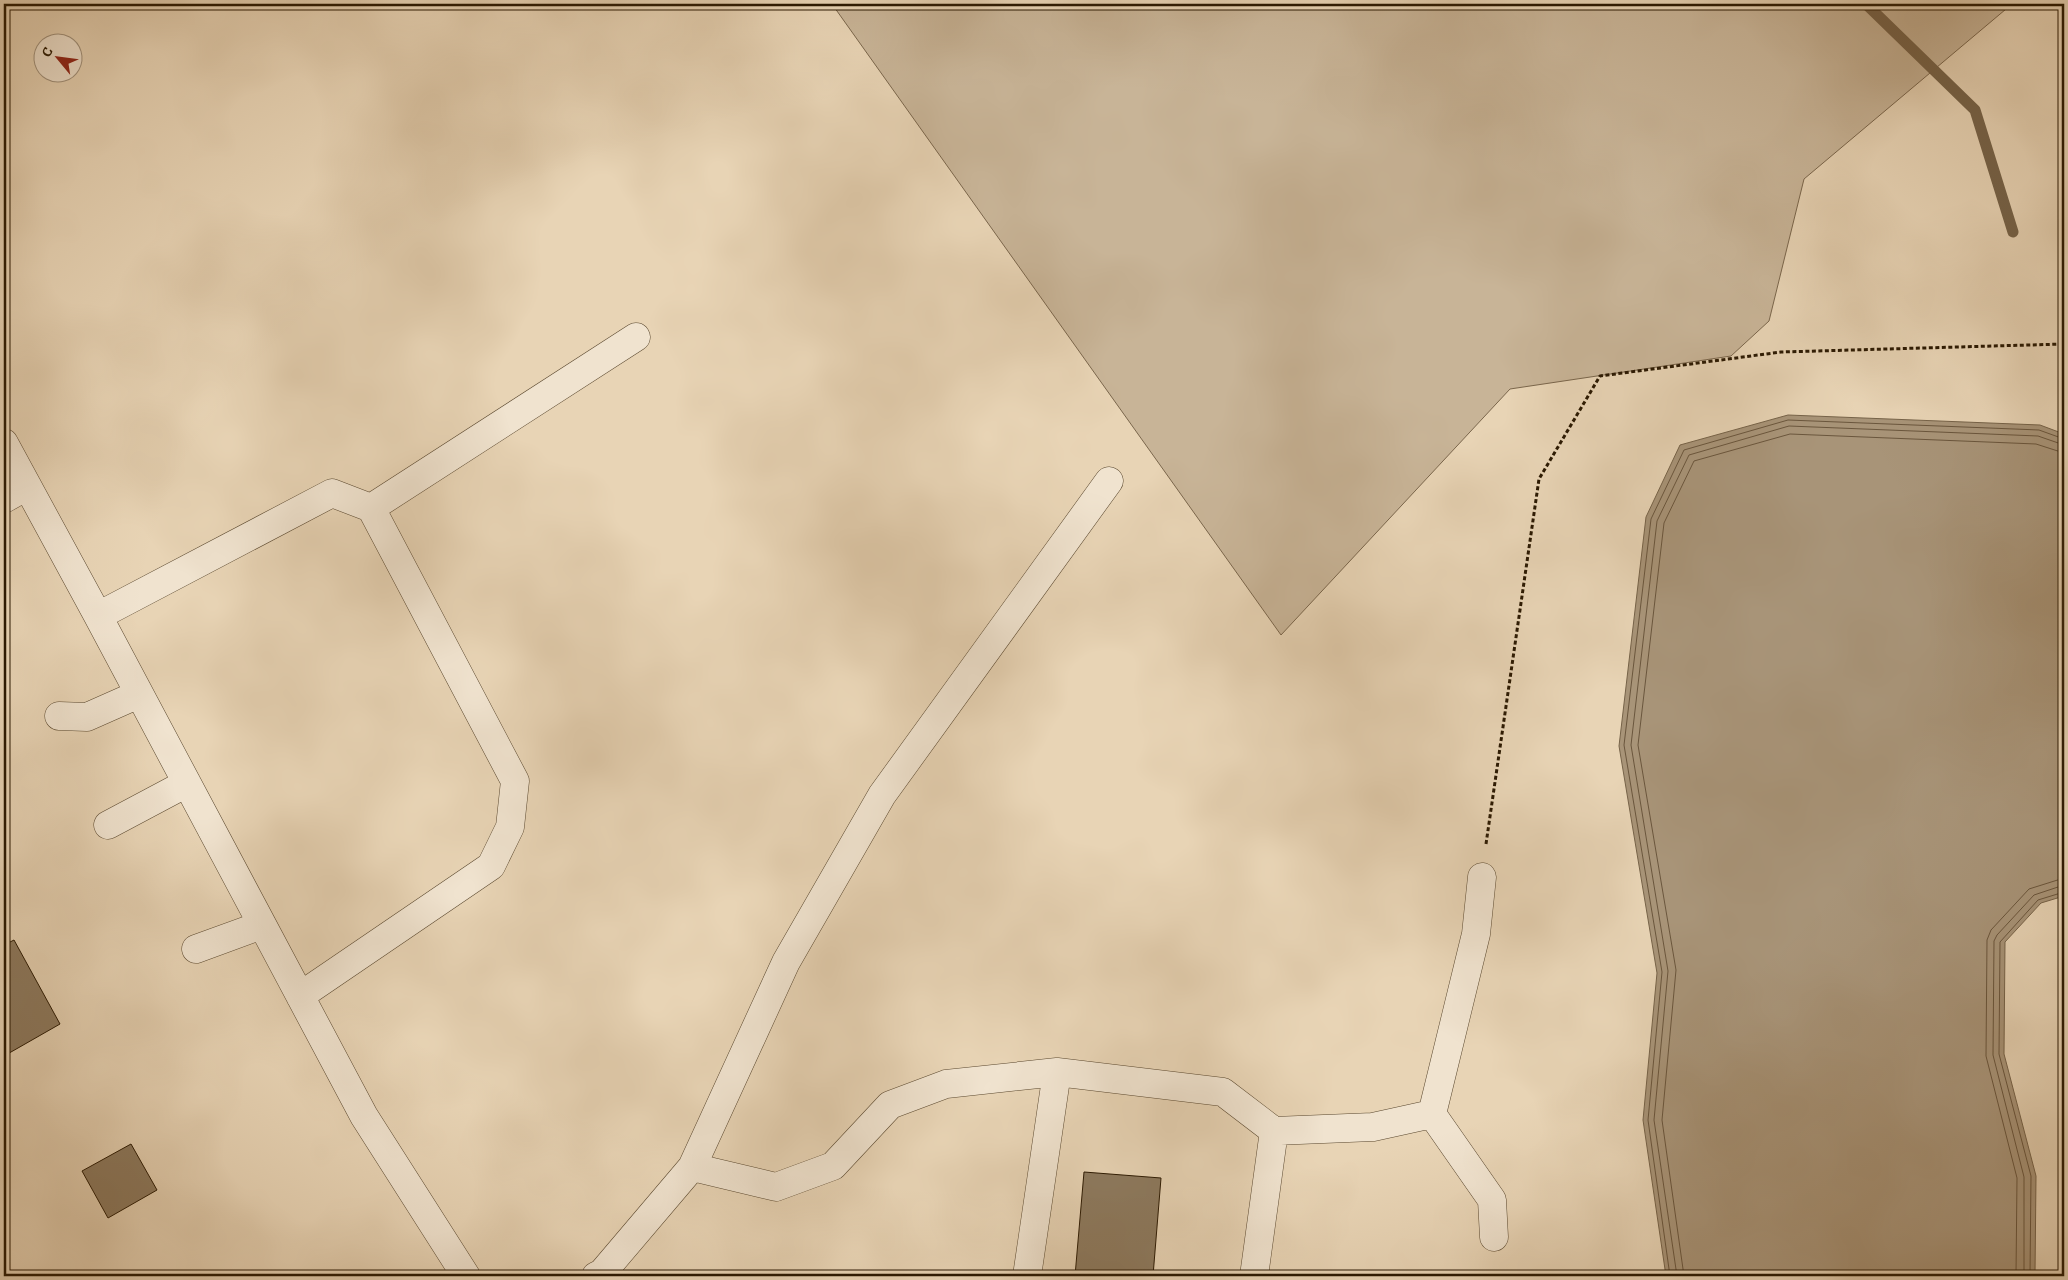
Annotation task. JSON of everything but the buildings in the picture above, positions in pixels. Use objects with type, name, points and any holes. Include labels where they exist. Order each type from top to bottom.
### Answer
[{"type":"street","points":[[371,508],[636,337]]},
{"type":"street","points":[[4,443],[15,492],[98,616],[364,1116],[466,1276]]},
{"type":"street","points":[[596,1276],[602,1273],[692,1167],[786,962],[882,795],[1109,481]]},
{"type":"street","points":[[98,616],[332,493],[371,508],[515,781],[510,827],[491,866],[300,996]]},
{"type":"street","points":[[59,716],[87,717],[139,694]]},
{"type":"street","points":[[108,825],[187,783]]},
{"type":"street","points":[[1482,877],[1476,934],[1432,1114],[1492,1200],[1494,1237]]},
{"type":"street","points":[[196,950],[262,925]]},
{"type":"street","points":[[692,1167],[776,1187],[833,1166],[890,1105],[946,1084],[1057,1072],[1223,1092],[1274,1131],[1373,1127],[1432,1114]]},
{"type":"street","points":[[1027,1276],[1057,1072]]},
{"type":"street","points":[[1254,1276],[1274,1131]]},
{"type":"path","points":[[1486,850],[1539,480],[1600,376],[1781,352],[2064,344]]},
{"type":"shaded area","points":[[832,4],[2012,4],[1804,179],[1769,321],[1731,356],[1510,389],[1281,635]]},
{"type":"water","points":[[1788,415],[2040,425],[2064,434],[2064,896],[2041,903],[2005,942],[2004,1054],[2036,1176],[2035,1276],[1666,1276],[1643,1120],[1657,973],[1619,746],[1646,517],[1680,445]]},
{"type":"waterway","points":[[1866,4],[1975,110],[2013,232]]}]
